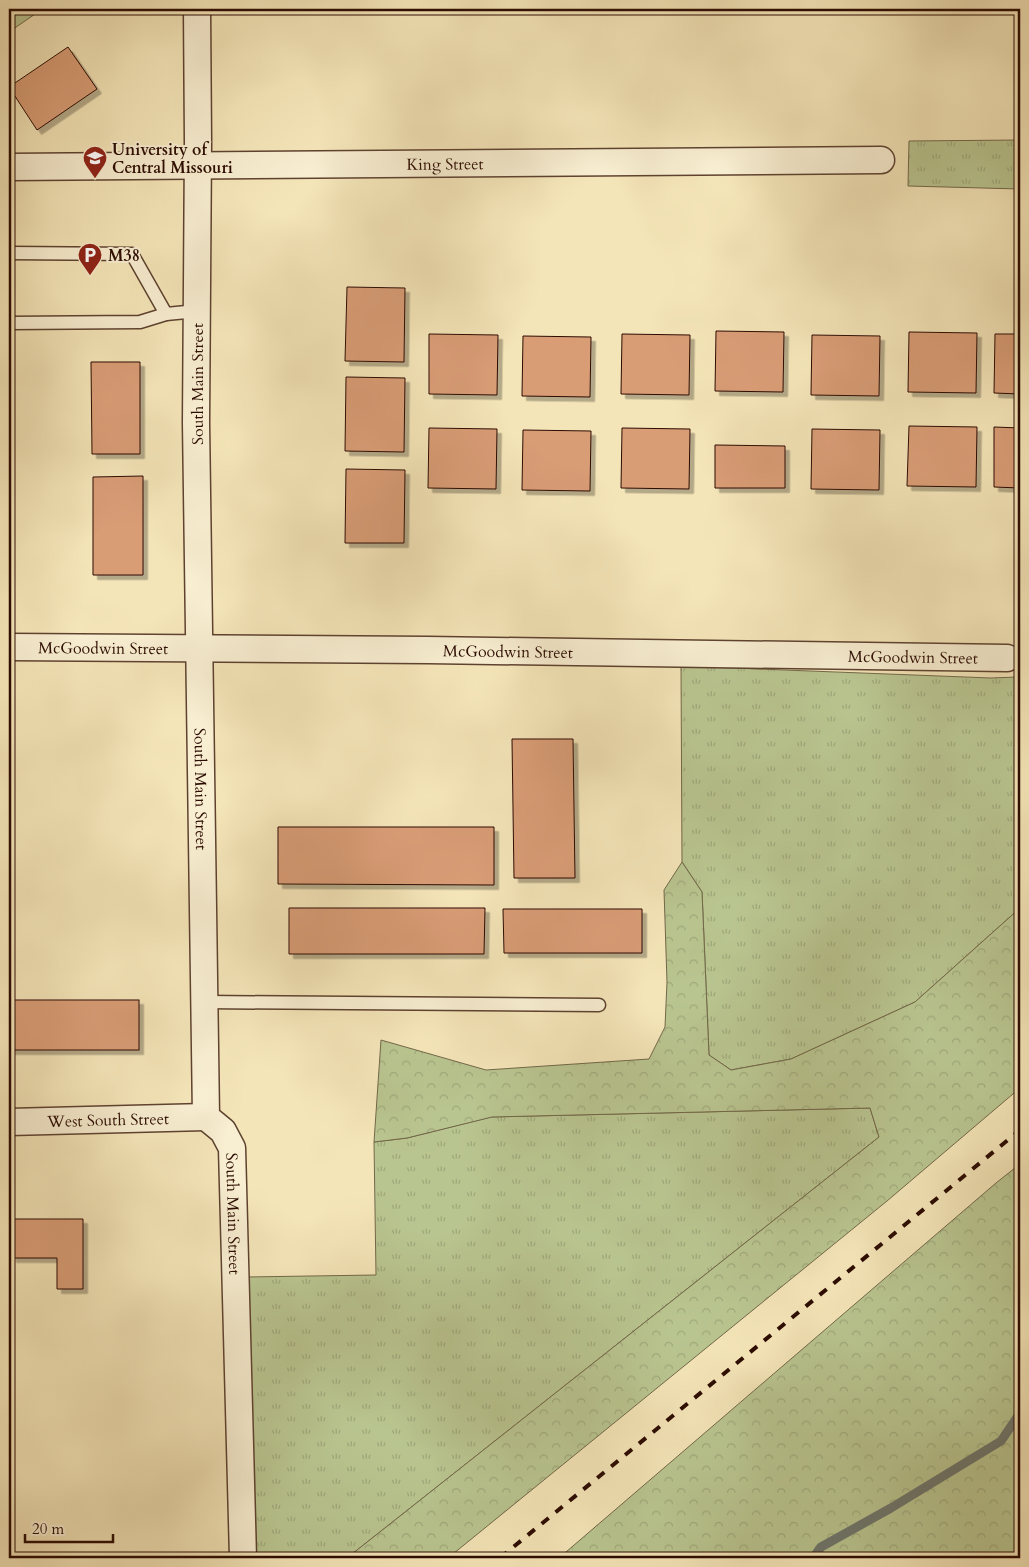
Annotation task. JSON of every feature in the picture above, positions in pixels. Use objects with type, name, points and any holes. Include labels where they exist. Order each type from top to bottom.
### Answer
[{"type":"street","name":"South Main Street","points":[[197,9],[196,423],[206,1117],[223,1131],[232,1148],[242,1558]]},
{"type":"street","name":"King Street","points":[[9,167],[881,160]]},
{"type":"street","name":"McGoodwin Street","points":[[9,647],[472,650],[1007,658]]},
{"type":"street","name":"West South Street","points":[[9,1122],[206,1117]]},
{"type":"lane","points":[[9,253],[132,254],[166,314]]},
{"type":"lane","points":[[9,324],[140,322],[166,314],[197,311]]},
{"type":"lane","points":[[204,1002],[599,1005]]},
{"type":"green space","points":[[9,9],[39,9],[38,12],[9,32]]},
{"type":"green space","points":[[1020,140],[1020,189],[908,186],[909,141]]},
{"type":"green space","points":[[681,666],[991,678],[1017,677],[1020,674],[1020,908],[915,1002],[791,1059],[731,1070],[709,1055],[702,892],[682,862]]},
{"type":"green space","points":[[682,862],[702,892],[709,1055],[731,1070],[791,1059],[915,1002],[1020,908],[1020,1088],[887,1201],[448,1558],[347,1558],[879,1137],[870,1108],[492,1117],[407,1138],[374,1142],[381,1040],[486,1070],[649,1059],[665,1027],[667,982],[664,890]]},
{"type":"green space","points":[[870,1108],[879,1137],[347,1558],[254,1558],[246,1277],[376,1275],[374,1142],[407,1138],[491,1117]]},
{"type":"green space","points":[[1020,1164],[1020,1558],[559,1558],[996,1183]]},
{"type":"building","points":[[68,47],[97,89],[37,130],[9,87]]},
{"type":"building","points":[[347,287],[405,288],[404,362],[345,361]]},
{"type":"building","points":[[716,331],[784,332],[783,392],[715,391]]},
{"type":"building","points":[[909,332],[977,333],[976,393],[908,392]]},
{"type":"building","points":[[429,334],[498,335],[497,395],[429,394]]},
{"type":"building","points":[[622,334],[690,335],[689,395],[621,394]]},
{"type":"building","points":[[995,334],[1020,334],[1020,394],[994,393]]},
{"type":"building","points":[[812,335],[880,336],[879,396],[811,395]]},
{"type":"building","points":[[523,336],[591,337],[590,397],[522,396]]},
{"type":"building","points":[[91,362],[140,362],[140,454],[92,454]]},
{"type":"building","points":[[346,377],[405,378],[404,452],[345,451]]},
{"type":"building","points":[[909,426],[977,427],[976,487],[907,486]]},
{"type":"building","points":[[994,427],[1020,428],[1020,488],[994,487]]},
{"type":"building","points":[[429,428],[497,429],[496,489],[428,488]]},
{"type":"building","points":[[622,428],[690,429],[689,489],[621,488]]},
{"type":"building","points":[[812,429],[880,430],[879,490],[811,489]]},
{"type":"building","points":[[523,430],[591,431],[590,491],[522,490]]},
{"type":"building","points":[[715,445],[785,446],[785,488],[715,488]]},
{"type":"building","points":[[346,469],[405,470],[404,543],[345,543]]},
{"type":"building","points":[[143,476],[143,575],[93,575],[93,477]]},
{"type":"building","points":[[512,739],[573,739],[575,878],[514,878]]},
{"type":"building","points":[[278,827],[494,827],[494,885],[278,884]]},
{"type":"building","points":[[289,908],[485,908],[484,954],[289,954]]},
{"type":"building","points":[[503,909],[642,909],[642,953],[504,953]]},
{"type":"building","points":[[9,1000],[139,1000],[139,1050],[9,1050]]},
{"type":"building","points":[[12,1219],[83,1219],[83,1289],[57,1289],[57,1258],[12,1258]]},
{"type":"waterway","points":[[813,1558],[821,1547],[891,1508],[1001,1441],[1020,1413]]},
{"type":"railway","points":[[500,1558],[1020,1130]]},
{"type":"place","name":"University of Central Missouri","points":[[95,179]]},
{"type":"place","name":"M38","points":[[90,276]]}]
